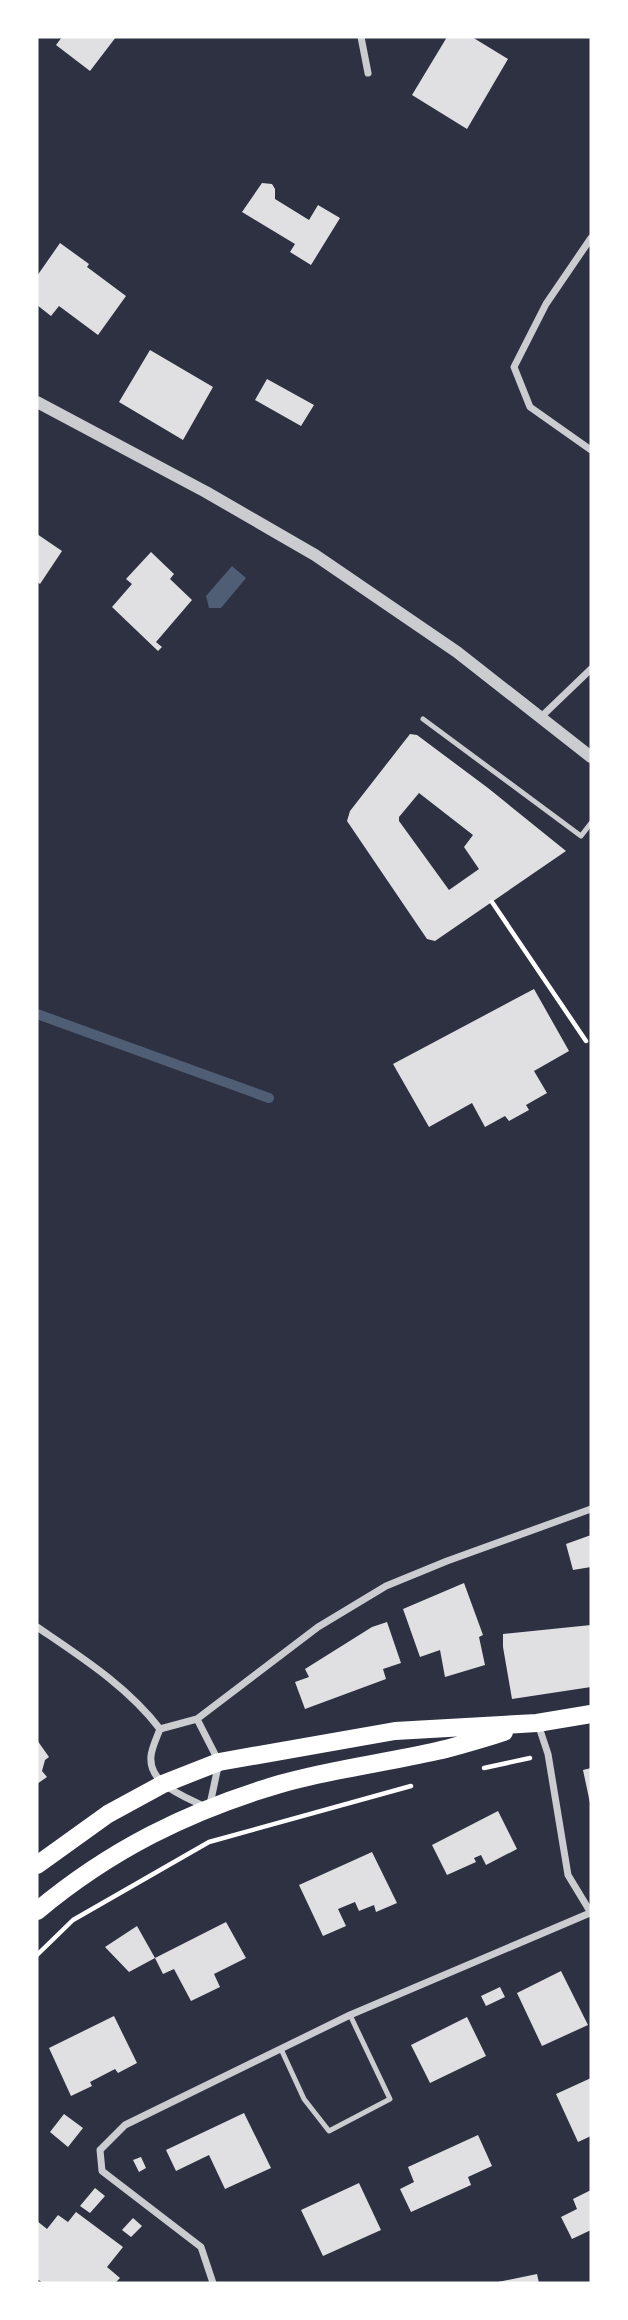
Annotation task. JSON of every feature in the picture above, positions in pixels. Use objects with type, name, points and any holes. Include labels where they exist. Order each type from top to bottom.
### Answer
[{"type":"main road","points":[[37,1865],[108,1814],[163,1784],[219,1762],[395,1731],[537,1723],[591,1714]]},
{"type":"main road","points":[[37,1911],[103,1861],[143,1838],[209,1809],[281,1784],[438,1751],[537,1723]]},
{"type":"street","points":[[361,37],[368,72]]},
{"type":"street","points":[[591,238],[546,304],[514,367],[530,407],[591,450]]},
{"type":"street","points":[[37,402],[206,492],[315,555],[457,652],[591,757]]},
{"type":"street","points":[[541,718],[591,669]]},
{"type":"street","points":[[160,1729],[197,1719],[318,1627],[386,1586],[591,1509]]},
{"type":"street","points":[[37,1627],[91,1664],[144,1708],[160,1729]]},
{"type":"street","points":[[160,1729],[151,1757],[156,1777],[163,1784],[209,1809],[219,1762],[197,1719]]},
{"type":"street","points":[[213,2283],[201,2247],[102,2171],[100,2150],[125,2125],[350,2015],[591,1913],[568,1875],[548,1754],[537,1723]]},
{"type":"lane","points":[[423,719],[581,836],[591,823]]},
{"type":"lane","points":[[281,2049],[304,2099],[329,2131],[390,2099],[350,2015]]},
{"type":"path","points":[[492,902],[586,1041]]},
{"type":"path","points":[[481,1769],[548,1754]]},
{"type":"path","points":[[37,1955],[73,1920],[209,1842],[419,1784]]},
{"type":"water","points":[[232,566],[246,578],[221,608],[209,608],[206,596]]},
{"type":"building","points":[[62,37],[116,37],[90,71],[56,45]]},
{"type":"building","points":[[447,37],[472,37],[508,59],[467,129],[412,95]]},
{"type":"building","points":[[262,183],[272,184],[275,199],[309,220],[318,205],[340,218],[311,265],[290,252],[295,244],[242,212]]},
{"type":"building","points":[[60,243],[126,296],[98,335],[59,306],[51,316],[37,305],[37,276]]},
{"type":"building","points":[[150,350],[213,387],[183,440],[119,402]]},
{"type":"building","points":[[267,379],[314,405],[301,426],[255,400]]},
{"type":"building","points":[[37,534],[62,551],[40,584],[37,582]]},
{"type":"building","points":[[151,552],[174,574],[170,579],[192,600],[156,642],[162,647],[158,651],[112,607],[132,584],[126,579]]},
{"type":"building","points":[[410,734],[417,735],[566,851],[435,941],[427,939],[347,821],[350,811]],"holes":[[[419,793],[473,835],[464,847],[479,869],[449,890],[399,821],[399,817]]]},
{"type":"building","points":[[534,989],[569,1051],[534,1071],[547,1093],[526,1105],[529,1110],[509,1121],[505,1116],[485,1127],[472,1103],[429,1127],[393,1064]]},
{"type":"building","points":[[591,1535],[591,1567],[573,1570],[566,1544]]},
{"type":"building","points":[[464,1583],[483,1635],[479,1637],[485,1665],[445,1677],[440,1650],[420,1657],[403,1609]]},
{"type":"building","points":[[387,1622],[401,1663],[383,1669],[386,1679],[305,1709],[295,1682],[309,1677],[305,1669],[372,1627]]},
{"type":"building","points":[[591,1625],[591,1687],[512,1699],[503,1634]]},
{"type":"building","points":[[37,1740],[49,1757],[45,1760],[42,1771],[47,1777],[37,1784]]},
{"type":"building","points":[[591,1768],[591,1803],[590,1803],[583,1770]]},
{"type":"building","points":[[498,1811],[517,1849],[486,1865],[481,1855],[474,1858],[476,1862],[447,1875],[432,1845]]},
{"type":"building","points":[[372,1852],[397,1903],[376,1912],[374,1905],[359,1911],[355,1902],[338,1909],[346,1926],[323,1936],[299,1885]]},
{"type":"building","points":[[226,1922],[246,1958],[214,1974],[220,1987],[191,2001],[174,1969],[163,1974],[155,1958]]},
{"type":"building","points":[[137,1926],[155,1958],[129,1972],[105,1947]]},
{"type":"building","points":[[561,1971],[588,2025],[542,2046],[517,1993]]},
{"type":"building","points":[[500,1987],[505,1997],[486,2006],[481,1996]]},
{"type":"building","points":[[114,2016],[137,2063],[118,2073],[115,2069],[90,2082],[92,2086],[71,2096],[49,2048]]},
{"type":"building","points":[[467,2017],[486,2056],[430,2083],[411,2045]]},
{"type":"building","points":[[591,2078],[591,2136],[578,2142],[556,2094]]},
{"type":"building","points":[[244,2113],[271,2168],[225,2189],[209,2155],[176,2171],[166,2150]]},
{"type":"building","points":[[64,2114],[83,2128],[68,2147],[50,2132]]},
{"type":"building","points":[[478,2135],[492,2166],[468,2177],[471,2185],[411,2212],[400,2189],[414,2182],[408,2167]]},
{"type":"building","points":[[141,2157],[146,2168],[139,2172],[133,2160]]},
{"type":"building","points":[[359,2183],[381,2230],[323,2256],[301,2210]]},
{"type":"building","points":[[95,2188],[105,2196],[90,2213],[80,2206]]},
{"type":"building","points":[[591,2190],[591,2230],[572,2239],[561,2217],[577,2209],[573,2199]]},
{"type":"building","points":[[76,2212],[123,2247],[107,2267],[120,2278],[115,2283],[43,2283],[37,2279],[37,2221],[47,2229],[58,2215],[68,2222]]},
{"type":"building","points":[[133,2218],[142,2226],[131,2237],[122,2230]]},
{"type":"building","points":[[537,2274],[539,2283],[498,2283],[498,2282]]},
{"type":"waterway","points":[[37,1014],[269,1098]]}]
